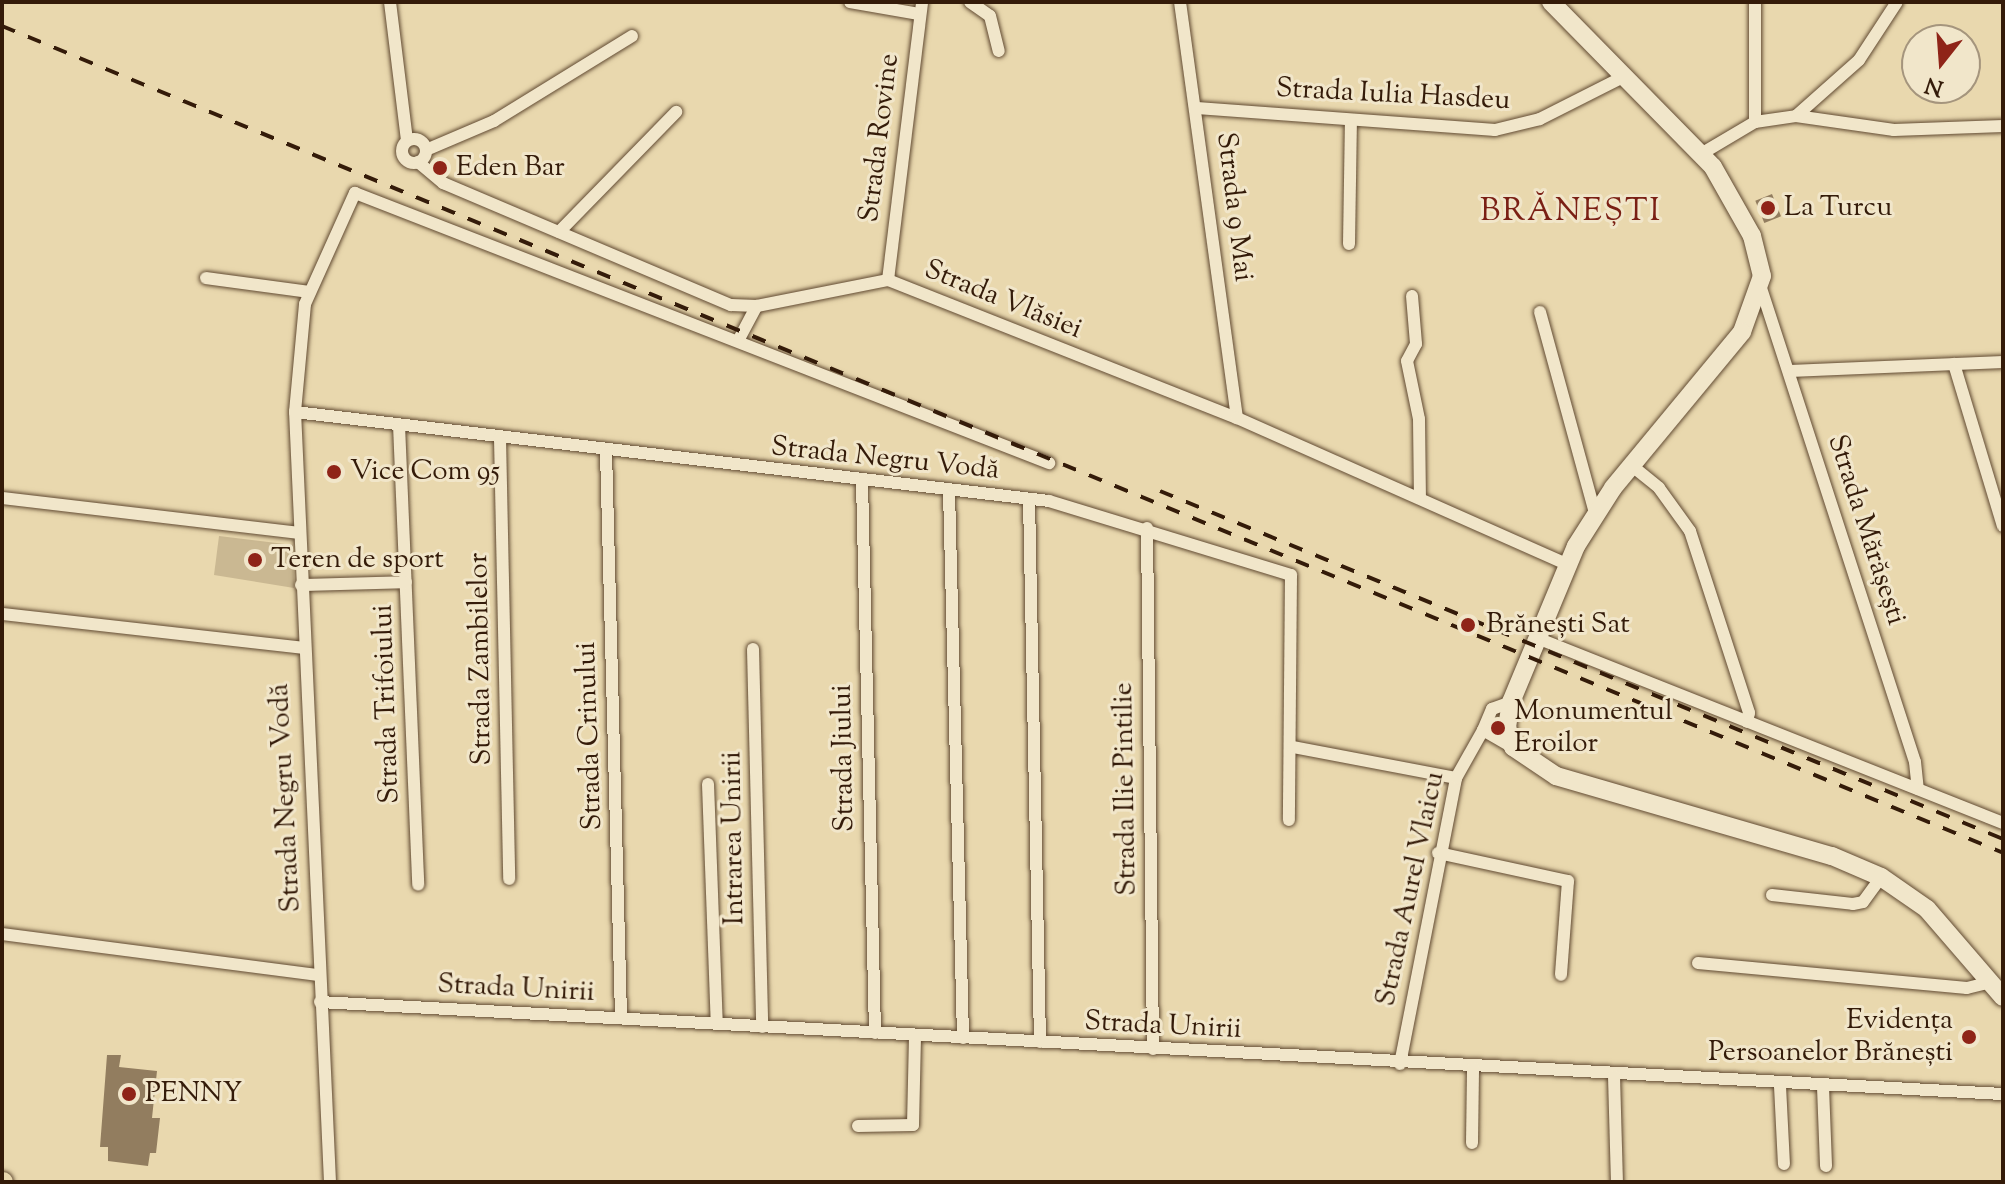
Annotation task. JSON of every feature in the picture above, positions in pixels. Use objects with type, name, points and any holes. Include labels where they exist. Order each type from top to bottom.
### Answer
[{"type":"main road","points":[[1551,2],[1701,154],[1752,236],[1761,288],[1742,332],[1631,465],[1595,513],[1567,564],[1511,702],[1507,727],[1513,747],[1556,776],[1832,856],[1881,877],[1927,909],[2003,997]]},
{"type":"street","points":[[390,2],[407,140],[404,158],[418,162],[426,150],[494,121],[632,36]]},
{"type":"street","points":[[850,2],[921,8]]},
{"type":"street","points":[[970,2],[990,16],[999,51]]},
{"type":"street","name":"Strada 9 Mai","points":[[1180,2],[1197,108],[1237,418]]},
{"type":"street","points":[[1755,2],[1755,122]]},
{"type":"street","points":[[1796,116],[1859,60],[1897,2]]},
{"type":"street","name":"Strada Rovine","points":[[888,280],[921,8]]},
{"type":"street","name":"Strada Iulia Hasdeu","points":[[1197,108],[1512,128],[1625,76]]},
{"type":"street","points":[[559,232],[676,112]]},
{"type":"street","points":[[1701,154],[1755,122],[1796,116],[1894,130],[2003,126]]},
{"type":"street","points":[[1349,244],[1351,120]]},
{"type":"street","points":[[407,140],[420,139],[426,150]]},
{"type":"street","name":"Strada Vlăsiei","points":[[418,162],[443,183],[731,305],[757,306],[888,280],[1237,418],[1567,564]]},
{"type":"street","name":"Strada Negru Vodă","points":[[330,1182],[303,648],[295,412],[309,292],[355,193],[738,341]]},
{"type":"street","points":[[206,278],[309,292]]},
{"type":"street","name":"Strada Mărășești","points":[[1761,288],[1915,762],[1918,789]]},
{"type":"street","points":[[1412,296],[1416,344],[1407,361],[1419,419],[1420,498]]},
{"type":"street","points":[[757,306],[738,341],[1049,463]]},
{"type":"street","points":[[1540,312],[1595,513]]},
{"type":"street","points":[[1790,371],[2003,362]]},
{"type":"street","points":[[1954,364],[2003,526]]},
{"type":"street","name":"Strada Negru Vodă","points":[[295,412],[1029,499],[1147,528],[1291,575],[1293,747],[1289,820]]},
{"type":"street","name":"Strada Trifoiului","points":[[399,425],[418,885]]},
{"type":"street","name":"Strada Zambilelor","points":[[500,438],[509,879]]},
{"type":"street","name":"Strada Crinului","points":[[606,451],[621,1018]]},
{"type":"street","points":[[1631,465],[1659,488],[1690,531],[1749,713],[1747,722]]},
{"type":"street","name":"Strada Jiului","points":[[862,481],[875,1033]]},
{"type":"street","points":[[949,491],[963,1038]]},
{"type":"street","points":[[2,498],[298,533]]},
{"type":"street","points":[[1029,499],[1040,1042]]},
{"type":"street","name":"Strada Ilie Pintilie","points":[[1147,528],[1153,1049]]},
{"type":"street","points":[[301,585],[406,582]]},
{"type":"street","points":[[2,614],[303,648]]},
{"type":"street","points":[[1537,638],[2003,823]]},
{"type":"street","name":"Intrarea Unirii","points":[[753,649],[762,1027]]},
{"type":"street","name":"Strada Aurel Vlaicu","points":[[1400,1064],[1438,853],[1456,778],[1492,709],[1511,702]]},
{"type":"street","points":[[1483,730],[1513,747]]},
{"type":"street","points":[[1293,747],[1456,778]]},
{"type":"street","points":[[708,784],[717,1024]]},
{"type":"street","points":[[1438,853],[1568,881],[1561,975]]},
{"type":"street","points":[[1772,895],[1853,904],[1863,902],[1881,877]]},
{"type":"street","points":[[2,934],[318,975]]},
{"type":"street","points":[[1698,963],[1967,988],[1991,982]]},
{"type":"street","name":"Strada Unirii","points":[[320,1002],[1780,1086],[2003,1094]]},
{"type":"street","points":[[858,1126],[913,1125],[915,1035]]},
{"type":"street","points":[[1472,1143],[1473,1068]]},
{"type":"street","points":[[1614,1076],[1617,1182]]},
{"type":"street","points":[[1780,1086],[1784,1164]]},
{"type":"street","points":[[1823,1087],[1826,1166]]},
{"type":"shaded area","name":"Teren de sport","points":[[219,536],[293,545],[294,588],[214,575]]},
{"type":"building","name":"La Turcu","points":[[1772,194],[1781,216],[1764,223],[1755,201]]},
{"type":"building","name":"PENNY","points":[[107,1055],[121,1055],[119,1067],[157,1071],[152,1118],[160,1118],[156,1153],[150,1153],[148,1166],[108,1161],[108,1147],[100,1147]]},
{"type":"railway","points":[[2,26],[2003,853]]},
{"type":"railway","points":[[1160,491],[2003,839]]},
{"type":"place","name":"Eden Bar","points":[[440,168]]},
{"type":"place","name":"La Turcu","points":[[1768,208]]},
{"type":"place","name":"Vice Com 95","points":[[334,472]]},
{"type":"place","name":"Teren de sport","points":[[255,560]]},
{"type":"place","name":"Brănești Sat","points":[[1468,625]]},
{"type":"place","name":"Monumentul Eroilor","points":[[1498,728]]},
{"type":"place","name":"Evidența Persoanelor Brănești","points":[[1969,1037]]},
{"type":"place","name":"PENNY","points":[[129,1094]]},
{"type":"district","name":"BRĂNEȘTI","points":[[1571,212]]}]
